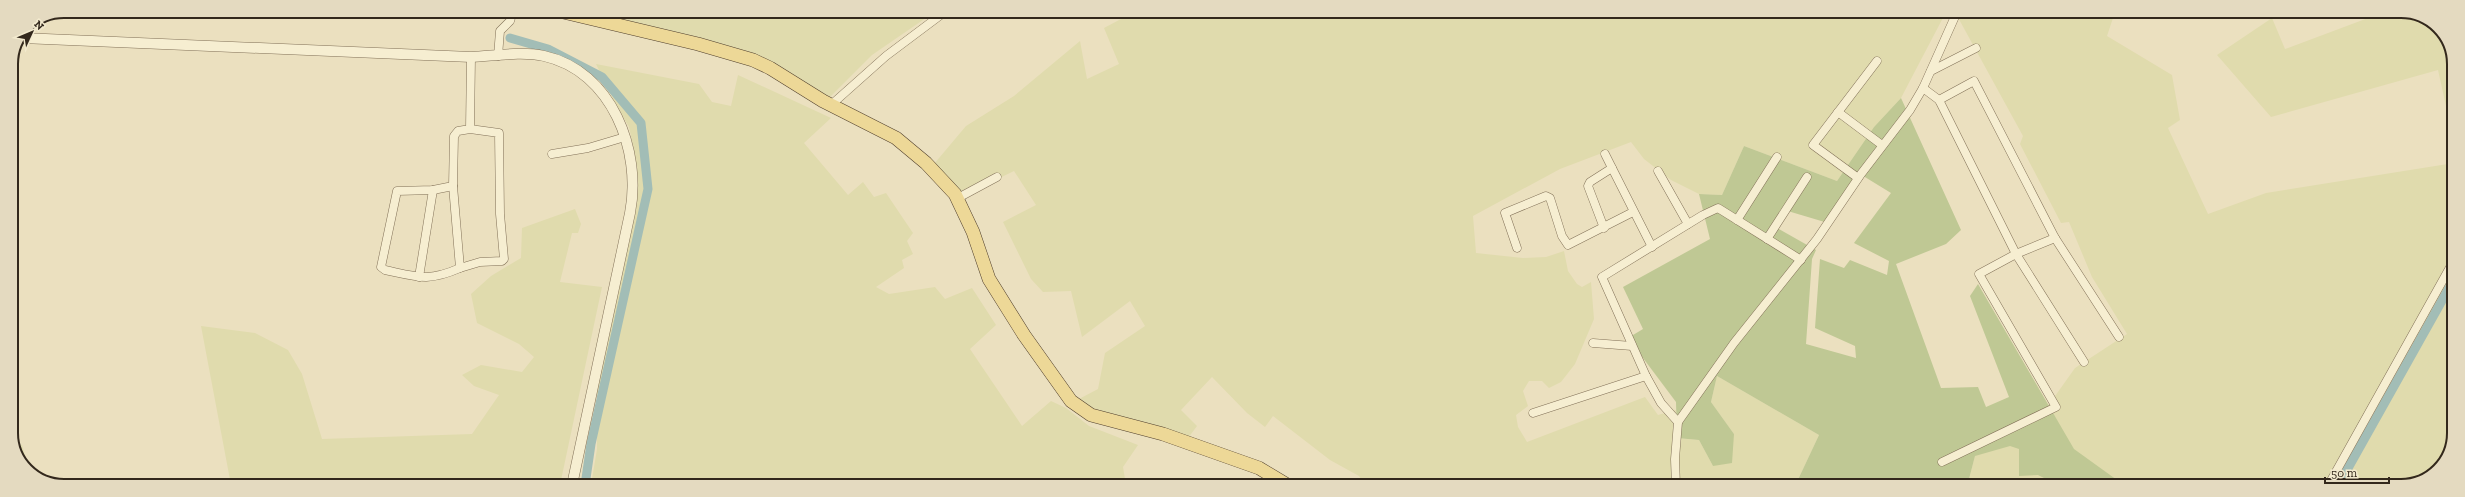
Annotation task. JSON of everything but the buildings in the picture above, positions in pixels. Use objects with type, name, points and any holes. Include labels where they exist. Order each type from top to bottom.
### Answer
[{"type":"main road","points":[[586,18],[698,44],[753,60],[770,68],[831,105],[902,143],[926,163],[958,198],[973,232],[989,280],[1024,336],[1071,401],[1091,415],[1164,434],[1259,468],[1277,479]]},
{"type":"street","points":[[498,56],[499,33],[511,18]]},
{"type":"street","points":[[831,105],[886,56],[937,18]]},
{"type":"street","points":[[1675,479],[1674,459],[1678,422],[1734,343],[1801,260],[1858,178],[1906,115],[1923,88],[1954,18]]},
{"type":"street","points":[[26,38],[471,57],[544,56],[563,63],[582,73],[603,94],[626,137],[633,172],[632,204],[573,479]]},
{"type":"street","points":[[1931,71],[1976,48]]},
{"type":"street","points":[[470,129],[471,57]]},
{"type":"street","points":[[1858,178],[1813,145],[1877,61]]},
{"type":"street","points":[[1939,100],[1974,81],[2055,238],[2119,337]]},
{"type":"street","points":[[1923,88],[1939,100],[2016,254],[2084,362]]},
{"type":"street","points":[[1838,112],[1882,145]]},
{"type":"street","points":[[453,186],[433,190],[396,191],[381,264],[385,270],[419,277],[439,277],[474,263],[502,261],[504,259],[500,214],[499,132],[470,129],[458,131],[454,134],[453,186],[460,268]]},
{"type":"street","points":[[552,154],[588,148],[626,137]]},
{"type":"street","points":[[1605,154],[1652,247]]},
{"type":"street","points":[[1737,220],[1777,157]]},
{"type":"street","points":[[1604,228],[1588,186],[1590,182],[1612,168]]},
{"type":"street","points":[[1658,171],[1688,224]]},
{"type":"street","points":[[958,198],[997,177]]},
{"type":"street","points":[[1767,239],[1808,177]]},
{"type":"street","points":[[419,277],[433,190]]},
{"type":"street","points":[[1517,248],[1505,213],[1546,196],[1550,198],[1567,245],[1570,245],[1604,228],[1633,212]]},
{"type":"street","points":[[1678,422],[1661,403],[1646,376],[1602,277],[1688,224],[1718,208],[1801,260]]},
{"type":"street","points":[[1942,462],[2056,407],[1978,274],[2016,254],[2055,238]]},
{"type":"street","points":[[2332,479],[2447,273]]},
{"type":"street","points":[[1593,343],[1632,346]]},
{"type":"street","points":[[1533,413],[1646,376]]},
{"type":"shaded area","points":[[621,18],[926,18],[872,55],[826,101],[771,70],[619,26]]},
{"type":"shaded area","points":[[1123,18],[1943,18],[1901,98],[1874,127],[1837,181],[1744,146],[1722,195],[1699,194],[1671,180],[1644,159],[1631,142],[1560,169],[1473,216],[1476,253],[1523,258],[1546,257],[1564,251],[1568,271],[1577,284],[1582,287],[1591,282],[1594,319],[1575,364],[1561,382],[1549,388],[1542,381],[1529,381],[1523,391],[1528,406],[1516,415],[1518,427],[1527,442],[1645,397],[1658,415],[1676,410],[1677,438],[1699,440],[1713,466],[1734,434],[1711,402],[1717,376],[1819,435],[1798,479],[1361,479],[1359,476],[1330,460],[1273,416],[1265,427],[1247,413],[1212,377],[1181,410],[1197,426],[1188,438],[1100,420],[1079,399],[1098,389],[1105,353],[1145,326],[1130,301],[1082,337],[1071,291],[1043,292],[1031,279],[1003,222],[1036,205],[1014,171],[958,198],[934,164],[966,126],[1014,96],[1080,41],[1087,79],[1119,64],[1104,28]]},
{"type":"shaded area","points":[[1958,18],[2113,18],[2107,36],[2172,75],[2180,120],[2168,128],[2208,214],[2266,193],[2447,164],[2447,433],[2446,442],[2439,459],[2424,473],[2416,477],[2401,479],[1969,479],[1975,456],[2048,406],[2075,368],[2127,334],[2092,277],[2069,222],[2061,223],[2020,144],[2023,136]]},
{"type":"shaded area","points":[[2272,18],[2285,49],[2368,18],[2401,18],[2416,20],[2424,24],[2436,34],[2443,46],[2447,61],[2447,110],[2438,70],[2271,117],[2217,55]]},
{"type":"shaded area","points":[[596,64],[699,84],[712,102],[731,106],[738,75],[831,118],[804,143],[848,195],[863,182],[874,197],[886,193],[913,233],[907,241],[913,254],[902,260],[904,268],[876,287],[889,294],[935,287],[945,299],[972,288],[996,325],[970,349],[1022,426],[1051,401],[1066,408],[1089,426],[1138,445],[1123,467],[1125,479],[592,479],[597,449],[597,368],[633,214],[634,150],[629,127],[615,103]]},
{"type":"shaded area","points":[[575,209],[581,224],[578,233],[572,233],[560,282],[602,287],[561,479],[230,479],[201,326],[255,333],[288,350],[302,374],[322,439],[472,434],[499,395],[474,386],[462,375],[481,365],[522,372],[534,357],[519,344],[477,323],[471,294],[491,276],[521,258],[522,228]]},
{"type":"shaded area","points":[[20,445],[22,445],[26,459]]},
{"type":"green space","points":[[1901,98],[1961,230],[1946,244],[1896,264],[1941,388],[1978,387],[1986,407],[2009,397],[1970,296],[1978,284],[2074,449],[2116,479],[2046,479],[2038,475],[2019,476],[2019,449],[2010,446],[1975,456],[1969,479],[1798,479],[1819,435],[1717,376],[1711,402],[1734,434],[1732,463],[1713,466],[1699,440],[1677,438],[1676,402],[1628,338],[1643,329],[1623,287],[1710,239],[1699,194],[1722,195],[1744,146],[1837,181],[1874,127]],"holes":[[[1860,174],[1891,193],[1854,243],[1889,261],[1887,275],[1850,260],[1844,268],[1820,259],[1815,328],[1855,346],[1856,358],[1806,344],[1812,259],[1816,250],[1772,225],[1781,209],[1828,223]]]},
{"type":"waterway","points":[[510,38],[548,49],[602,77],[641,123],[648,189],[591,444],[586,479]]},
{"type":"waterway","points":[[2342,479],[2447,292]]}]
